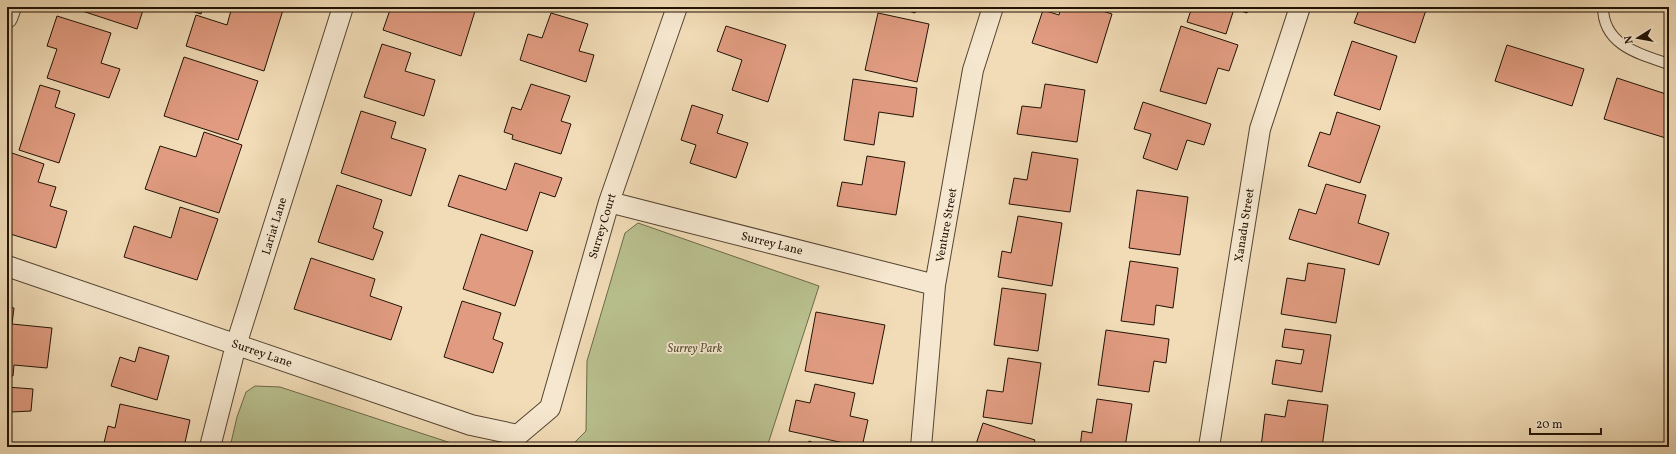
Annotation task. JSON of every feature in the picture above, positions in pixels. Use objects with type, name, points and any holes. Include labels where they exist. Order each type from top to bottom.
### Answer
[{"type":"street","points":[[7,18],[11,7]]},
{"type":"street","name":"Lariat Lane","points":[[210,447],[236,344],[343,7]]},
{"type":"street","name":"Surrey Court","points":[[518,435],[550,408],[609,202],[677,7]]},
{"type":"street","name":"Venture Street","points":[[921,447],[935,285],[973,70],[993,7]]},
{"type":"street","name":"Xanadu Street","points":[[1209,447],[1260,128],[1300,7]]},
{"type":"street","name":"Surrey Lane","points":[[609,202],[935,285]]},
{"type":"street","name":"Surrey Lane","points":[[7,266],[471,425],[518,435]]},
{"type":"lane","points":[[1603,7],[1606,25],[1615,40],[1639,54],[1669,64]]},
{"type":"green space","name":"Surrey Park","points":[[638,223],[819,286],[767,447],[570,447],[586,431],[587,361],[625,233]]},
{"type":"green space","points":[[255,386],[280,387],[451,443],[457,447],[230,447],[237,417],[246,392]]},
{"type":"building","points":[[70,7],[144,7],[137,29]]},
{"type":"building","points":[[179,7],[203,7],[201,14]]},
{"type":"building","points":[[232,7],[275,7],[283,10],[264,71],[186,46],[196,15],[227,25]]},
{"type":"building","points":[[391,7],[476,8],[461,56],[383,30]]},
{"type":"building","points":[[895,7],[917,7],[915,13]]},
{"type":"building","points":[[1061,7],[1090,7],[1112,14],[1097,63],[1032,43],[1043,10],[1059,15]]},
{"type":"building","points":[[1192,7],[1249,7],[1247,13],[1234,9],[1226,34],[1187,22]]},
{"type":"building","points":[[1360,7],[1427,7],[1415,43],[1354,23]]},
{"type":"building","points":[[551,13],[588,24],[579,51],[594,55],[586,82],[520,60],[528,34],[542,38]]},
{"type":"building","points":[[878,13],[929,24],[917,82],[865,70]]},
{"type":"building","points":[[57,16],[111,33],[101,63],[120,69],[109,98],[47,78],[57,49],[47,46]]},
{"type":"building","points":[[726,26],[786,45],[768,102],[732,90],[742,60],[717,51]]},
{"type":"building","points":[[1181,26],[1238,45],[1229,71],[1218,68],[1206,104],[1160,91]]},
{"type":"building","points":[[1352,41],[1397,56],[1380,110],[1334,95]]},
{"type":"building","points":[[382,44],[411,53],[405,71],[435,80],[424,116],[364,97]]},
{"type":"building","points":[[1507,45],[1584,69],[1572,106],[1495,81]]},
{"type":"building","points":[[184,57],[258,81],[238,140],[164,116]]},
{"type":"building","points":[[1617,78],[1669,95],[1669,139],[1604,119]]},
{"type":"building","points":[[853,79],[917,88],[913,117],[879,112],[874,145],[844,140]]},
{"type":"building","points":[[531,84],[570,96],[561,121],[571,124],[561,154],[512,139],[513,135],[504,132],[512,107],[521,110]]},
{"type":"building","points":[[1045,84],[1085,90],[1077,142],[1017,134],[1022,106],[1041,108]]},
{"type":"building","points":[[40,85],[60,91],[55,107],[75,114],[59,163],[19,150]]},
{"type":"building","points":[[1143,102],[1211,124],[1204,145],[1187,140],[1177,170],[1143,158],[1151,134],[1134,129]]},
{"type":"building","points":[[692,105],[723,115],[717,133],[748,143],[736,178],[690,163],[696,145],[681,140]]},
{"type":"building","points":[[361,111],[396,122],[391,138],[426,149],[411,196],[341,173]]},
{"type":"building","points":[[1337,112],[1380,126],[1360,183],[1308,166],[1320,132],[1330,135]]},
{"type":"building","points":[[204,132],[242,145],[219,213],[145,189],[160,146],[196,157]]},
{"type":"building","points":[[9,152],[44,164],[38,182],[56,187],[50,206],[67,211],[56,248],[7,233],[7,159]]},
{"type":"building","points":[[1032,152],[1078,159],[1070,212],[1009,204],[1014,178],[1027,180]]},
{"type":"building","points":[[867,156],[905,162],[896,215],[837,206],[842,182],[862,185]]},
{"type":"building","points":[[515,163],[562,178],[555,197],[540,192],[527,231],[448,206],[459,175],[506,190]]},
{"type":"building","points":[[1326,184],[1366,195],[1358,223],[1389,233],[1379,265],[1289,239],[1299,209],[1316,214]]},
{"type":"building","points":[[337,185],[382,200],[373,228],[383,232],[373,260],[318,242]]},
{"type":"building","points":[[1137,190],[1188,197],[1180,255],[1129,248]]},
{"type":"building","points":[[180,207],[218,219],[197,280],[124,257],[134,226],[171,238]]},
{"type":"building","points":[[1018,216],[1062,223],[1052,286],[998,277],[1002,251],[1011,253]]},
{"type":"building","points":[[481,234],[533,251],[515,306],[463,289]]},
{"type":"building","points":[[311,258],[375,279],[370,296],[402,307],[391,340],[294,309]]},
{"type":"building","points":[[1130,261],[1178,268],[1173,308],[1156,305],[1154,325],[1121,321]]},
{"type":"building","points":[[1308,263],[1345,269],[1336,323],[1281,314],[1287,278],[1305,281]]},
{"type":"building","points":[[1002,288],[1046,294],[1038,351],[994,345]]},
{"type":"building","points":[[462,301],[501,313],[493,339],[503,343],[493,373],[444,357]]},
{"type":"building","points":[[7,307],[14,308],[12,324],[52,328],[47,368],[14,365],[13,376],[7,375]]},
{"type":"building","points":[[816,312],[885,325],[873,384],[805,371]]},
{"type":"building","points":[[1285,329],[1331,335],[1322,392],[1272,384],[1276,360],[1301,364],[1304,350],[1282,347]]},
{"type":"building","points":[[1106,330],[1169,339],[1166,363],[1154,361],[1149,392],[1098,385]]},
{"type":"building","points":[[139,347],[169,356],[157,400],[111,386],[120,357],[135,362]]},
{"type":"building","points":[[1008,358],[1041,363],[1032,424],[983,417],[987,390],[1003,392]]},
{"type":"building","points":[[815,384],[855,393],[850,416],[868,420],[862,447],[789,431],[796,400],[810,403]]},
{"type":"building","points":[[7,387],[33,389],[31,411],[11,412],[8,447]]},
{"type":"building","points":[[1097,399],[1132,404],[1125,447],[1080,447],[1082,431],[1092,433]]},
{"type":"building","points":[[1288,400],[1328,405],[1322,447],[1261,447],[1265,414],[1285,417]]},
{"type":"building","points":[[120,404],[190,420],[184,447],[103,447],[108,426],[115,428]]},
{"type":"building","points":[[983,423],[1035,440],[1032,447],[975,447]]},
{"type":"building","points":[[809,441],[823,447],[807,447]]}]
